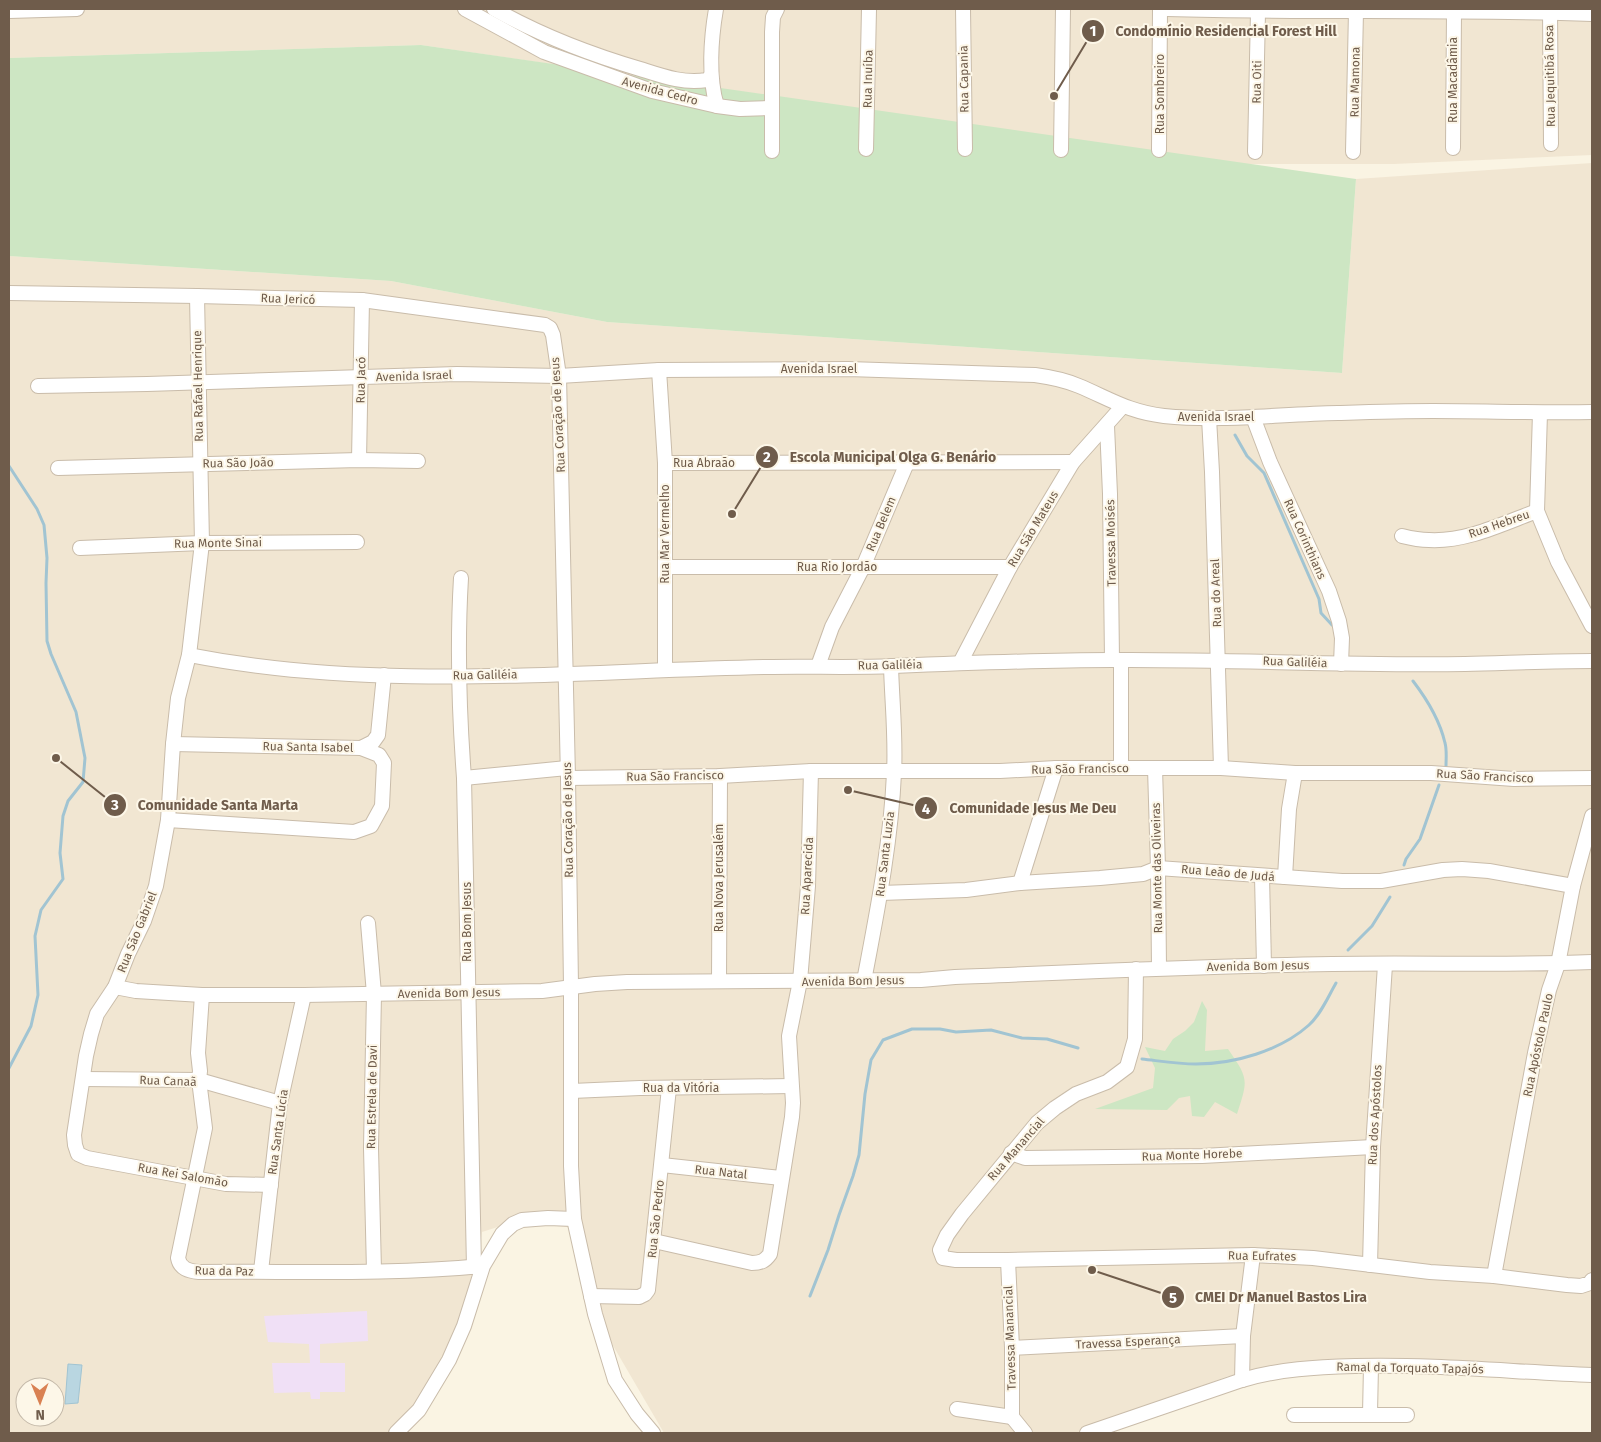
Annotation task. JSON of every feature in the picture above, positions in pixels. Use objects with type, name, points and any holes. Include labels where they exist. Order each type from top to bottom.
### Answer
[{"type":"street","points":[[9,11],[77,9]]},
{"type":"street","name":"Avenida Cedro","points":[[465,9],[544,52],[652,91],[717,106],[740,109],[771,108]]},
{"type":"street","name":"Avenida Cedro","points":[[494,9],[556,40],[677,80],[695,82],[707,80],[711,76]]},
{"type":"street","points":[[716,9],[711,76],[712,92],[717,106]]},
{"type":"street","name":"Rua Inuíba","points":[[866,149],[869,9]]},
{"type":"street","name":"Rua Capania","points":[[963,9],[965,149]]},
{"type":"street","points":[[1061,150],[1063,9]]},
{"type":"street","name":"Rua Sombreiro","points":[[1159,150],[1160,9]]},
{"type":"street","points":[[1167,9],[1258,12],[1550,11],[1592,14]]},
{"type":"street","points":[[772,151],[772,32],[775,10]]},
{"type":"street","name":"Rua Mamona","points":[[1353,152],[1356,11]]},
{"type":"street","name":"Rua Jequitibá Rosa","points":[[1550,11],[1551,144]]},
{"type":"street","name":"Rua Oiti","points":[[1255,152],[1258,12]]},
{"type":"street","name":"Rua Macadâmia","points":[[1453,148],[1454,12]]},
{"type":"street","points":[[525,42],[533,29]]},
{"type":"street","name":"Rua Jericó","points":[[9,293],[362,300],[545,325],[550,328],[554,343]]},
{"type":"street","name":"Rua Rafael Henrique","points":[[189,655],[202,543],[197,296]]},
{"type":"street","name":"Rua Jacó","points":[[359,460],[362,300]]},
{"type":"street","name":"Rua Coração de Jesus","points":[[554,343],[559,376],[574,1219],[590,1296]]},
{"type":"street","name":"Avenida Israel","points":[[38,386],[457,374],[559,376],[659,370],[848,369],[1035,375],[1078,385],[1122,407],[1164,416],[1209,418],[1433,411],[1592,412]]},
{"type":"street","name":"Rua Mar Vermelho","points":[[659,370],[664,463],[665,669]]},
{"type":"street","name":"Rua São Mateus","points":[[960,662],[1010,567],[1073,462],[1122,407]]},
{"type":"street","points":[[1540,413],[1537,511],[1558,562],[1592,626]]},
{"type":"street","name":"Rua Corinthians","points":[[1254,417],[1270,462],[1329,591],[1339,620],[1342,638],[1341,664]]},
{"type":"street","name":"Rua do Areal","points":[[1209,418],[1221,768]]},
{"type":"street","name":"Travessa Moisés","points":[[1107,426],[1121,768]]},
{"type":"street","name":"Rua São João","points":[[58,468],[200,463],[359,460],[418,461]]},
{"type":"street","name":"Rua Abraão","points":[[664,463],[1073,462]]},
{"type":"street","name":"Rua Belem","points":[[818,666],[832,627],[863,567],[908,463]]},
{"type":"street","name":"Rua Hebreu","points":[[1402,536],[1429,540],[1456,538],[1481,532],[1537,511]]},
{"type":"street","name":"Rua Monte Sinai","points":[[80,548],[202,543],[357,542]]},
{"type":"street","name":"Rua Rio Jordão","points":[[664,567],[1010,567]]},
{"type":"street","name":"Rua Bom Jesus","points":[[461,578],[458,638],[459,719],[464,778],[468,992],[479,1266]]},
{"type":"street","name":"Rua Galiléia","points":[[189,655],[262,668],[384,675],[459,676],[665,669],[891,666],[960,662],[1218,660],[1341,664],[1465,664],[1592,661]]},
{"type":"street","name":"Rua São Gabriel","points":[[96,1160],[78,1154],[74,1135],[86,1056],[97,1014],[115,987],[144,921],[156,886],[168,820],[178,698],[189,655]]},
{"type":"street","name":"Rua Santa Luzia","points":[[864,981],[881,893],[890,823],[894,772],[891,666]]},
{"type":"street","name":"Rua Santa Isabel","points":[[173,744],[362,748],[373,742],[378,734],[384,675]]},
{"type":"street","points":[[168,820],[354,832],[371,826],[382,806],[384,763],[379,755],[362,748]]},
{"type":"street","points":[[1020,883],[1056,768]]},
{"type":"street","name":"Rua São Francisco","points":[[464,778],[567,773],[720,776],[811,771],[1000,771],[1056,768],[1221,768],[1295,772],[1431,773],[1514,779],[1592,778]]},
{"type":"street","name":"Rua Monte das Oliveiras","points":[[1155,768],[1159,968]]},
{"type":"street","name":"Rua Aparecida","points":[[654,1241],[746,1262],[760,1263],[766,1260],[770,1254],[792,1117],[789,1036],[800,981],[808,886],[811,771]]},
{"type":"street","points":[[1285,877],[1289,809],[1295,772]]},
{"type":"street","name":"Rua Nova Jerusalém","points":[[719,981],[720,776]]},
{"type":"street","name":"Rua Apóstolo Paulo","points":[[1494,1276],[1535,1053],[1549,990],[1558,964],[1573,886],[1592,816]]},
{"type":"street","name":"Rua Leão de Judá","points":[[881,893],[966,890],[1020,883],[1143,874],[1158,868],[1342,881],[1381,881],[1443,870],[1462,869],[1489,871],[1573,886]]},
{"type":"street","points":[[1262,876],[1264,966]]},
{"type":"street","name":"Rua Estrela de Davi","points":[[368,922],[374,994],[371,1148],[374,1271]]},
{"type":"street","name":"Avenida Bom Jesus","points":[[115,987],[136,991],[202,995],[374,994],[542,990],[627,982],[921,980],[955,976],[1159,968],[1334,964],[1558,964],[1592,962]]},
{"type":"street","name":"Rua dos Apóstolos","points":[[1370,1265],[1373,1147],[1385,964]]},
{"type":"street","name":"Rua Manancial","points":[[956,1260],[941,1257],[940,1250],[944,1240],[962,1214],[1037,1123],[1076,1094],[1107,1082],[1127,1067],[1135,1039],[1136,969]]},
{"type":"street","name":"Rua da Paz","points":[[202,995],[199,1080],[205,1128],[178,1258],[179,1263],[191,1271],[437,1270],[479,1266]]},
{"type":"street","name":"Rua Santa Lúcia","points":[[261,1271],[280,1103],[304,995]]},
{"type":"street","name":"Rua Canaã","points":[[83,1079],[199,1080],[280,1103]]},
{"type":"street","name":"Rua da Vitória","points":[[572,1091],[791,1086]]},
{"type":"street","name":"Rua São Pedro","points":[[590,1296],[639,1296],[645,1294],[648,1290],[670,1088]]},
{"type":"street","name":"Rua Monte Horebe","points":[[1011,1153],[1026,1158],[1202,1156],[1373,1147]]},
{"type":"street","name":"Rua Rei Salomão","points":[[96,1160],[226,1184],[271,1185]]},
{"type":"street","name":"Rua Natal","points":[[662,1165],[781,1178]]},
{"type":"street","points":[[396,1433],[419,1410],[449,1360],[464,1326],[479,1266],[502,1234],[513,1224],[522,1220],[574,1219]]},
{"type":"street","points":[[1242,1380],[1243,1336],[1253,1255]]},
{"type":"street","name":"Rua Eufrates","points":[[956,1260],[1253,1255],[1313,1258],[1430,1272],[1494,1276],[1566,1285],[1581,1286],[1590,1283],[1592,1280]]},
{"type":"street","name":"Travessa Manancial","points":[[1008,1260],[1012,1348],[1012,1417]]},
{"type":"street","points":[[590,1296],[615,1380],[637,1414],[653,1433]]},
{"type":"street","name":"Travessa Esperança","points":[[1012,1348],[1243,1336]]},
{"type":"street","points":[[1370,1414],[1371,1366]]},
{"type":"street","name":"Ramal da Torquato Tapajós","points":[[1087,1433],[1242,1380],[1318,1368],[1371,1366],[1443,1367],[1592,1375]]},
{"type":"street","points":[[957,1409],[1012,1417],[1025,1433]]},
{"type":"street","points":[[1294,1415],[1407,1415]]},
{"type":"shaded area","points":[[9,9],[1592,9],[1592,155],[1394,164],[1239,164],[421,45],[9,58]]},
{"type":"shaded area","points":[[1592,163],[1592,1379],[1365,1367],[1228,1376],[1080,1433],[664,1433],[601,1325],[583,1229],[516,1221],[482,1232],[472,1295],[419,1418],[401,1433],[9,1433],[9,256],[391,281],[607,322],[1342,373],[1356,179]]},
{"type":"shaded area","points":[[367,1311],[368,1341],[320,1344],[320,1363],[345,1363],[345,1392],[320,1392],[320,1399],[311,1399],[310,1392],[274,1393],[272,1363],[310,1363],[309,1344],[268,1342],[264,1316]]},
{"type":"green space","points":[[421,45],[1356,179],[1342,373],[607,322],[391,281],[9,256],[9,58]]},
{"type":"green space","points":[[1202,1001],[1207,1010],[1205,1051],[1228,1049],[1240,1067],[1245,1080],[1237,1114],[1215,1102],[1204,1117],[1192,1116],[1190,1096],[1179,1098],[1167,1110],[1095,1109],[1153,1088],[1155,1068],[1145,1047],[1165,1051],[1173,1039],[1194,1022]]},
{"type":"water","points":[[68,1364],[82,1365],[78,1403],[65,1404]]},
{"type":"waterway","points":[[1235,435],[1247,456],[1264,473],[1319,599],[1321,613],[1332,625]]},
{"type":"waterway","points":[[9,466],[37,509],[44,525],[47,558],[47,641],[76,712],[85,758],[83,782],[68,801],[63,816],[60,853],[63,879],[41,910],[35,936],[38,995],[31,1026],[9,1068]]},
{"type":"waterway","points":[[1413,681],[1428,702],[1440,726],[1446,746],[1446,766]]},
{"type":"waterway","points":[[1404,865],[1420,839],[1439,785]]},
{"type":"waterway","points":[[1348,950],[1372,926],[1390,897]]},
{"type":"waterway","points":[[1142,1059],[1182,1064],[1226,1062],[1271,1049],[1297,1034],[1313,1021],[1321,1011],[1336,983]]},
{"type":"waterway","points":[[810,1296],[828,1250],[859,1155],[865,1094],[871,1060],[883,1040],[912,1029],[940,1029],[956,1032],[991,1030],[1022,1038],[1047,1039],[1078,1048]]},
{"type":"place","name":"Condomínio Residencial Forest Hill","points":[[1054,96]]},
{"type":"place","name":"Escola Municipal Olga G. Benário","points":[[732,514]]},
{"type":"place","name":"Comunidade Santa Marta","points":[[56,758]]},
{"type":"place","name":"Comunidade Jesus Me Deu","points":[[848,790]]},
{"type":"place","name":"CMEI Dr Manuel Bastos Lira","points":[[1092,1270]]}]
